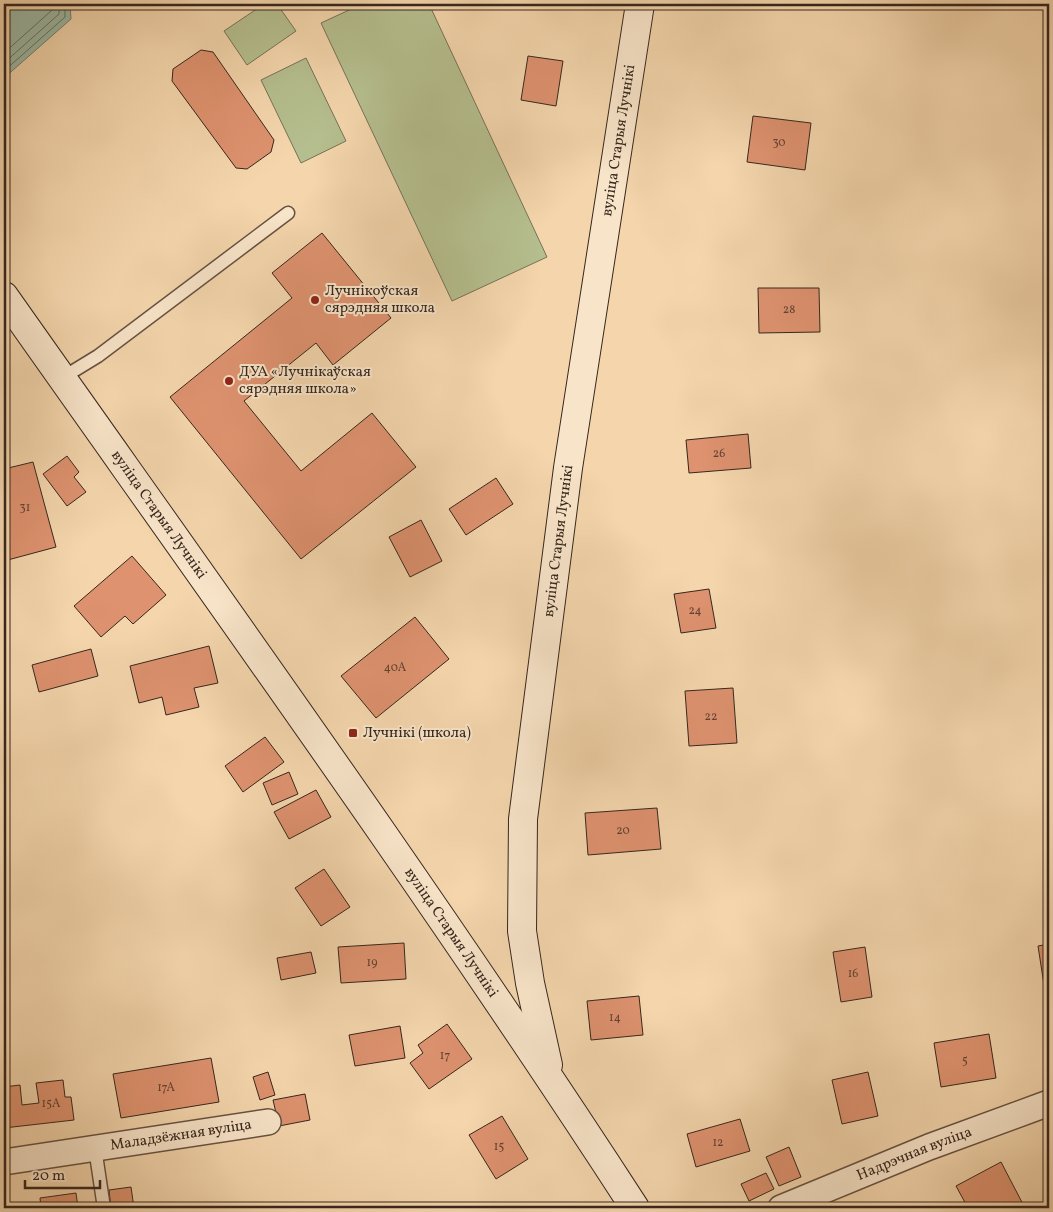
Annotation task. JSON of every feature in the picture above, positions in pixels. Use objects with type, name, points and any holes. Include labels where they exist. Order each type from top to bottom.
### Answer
[{"type":"main road","name":"вуліца Старыя Лучнікі","points":[[551,1079],[530,984],[522,931],[524,819],[568,468],[640,4]]},
{"type":"main road","name":"вуліца Старыя Лучнікі","points":[[4,296],[252,647],[551,1079],[635,1208]]},
{"type":"street","name":"Надрэчная вуліца","points":[[781,1208],[929,1147],[1049,1103]]},
{"type":"street","name":"Маладзёжная вуліца","points":[[4,1162],[268,1122]]},
{"type":"lane","points":[[62,378],[98,356],[288,214]]},
{"type":"lane","points":[[95,1148],[104,1208]]},
{"type":"green space","points":[[264,4],[277,4],[296,31],[247,65],[224,31]]},
{"type":"green space","points":[[362,4],[429,4],[547,257],[452,301],[321,23]]},
{"type":"green space","points":[[306,58],[346,141],[301,163],[261,80]]},
{"type":"water","points":[[4,4],[70,4],[71,19],[4,78]]},
{"type":"building","points":[[201,50],[213,52],[274,140],[271,152],[247,169],[236,168],[172,81],[173,69]]},
{"type":"building","points":[[528,56],[563,61],[556,106],[521,100]]},
{"type":"building","points":[[753,116],[811,123],[805,170],[747,162]]},
{"type":"building","name":"ДУА «Лучнікаўская сярэдняя школа»","points":[[322,233],[391,318],[333,365],[316,343],[244,401],[301,471],[372,413],[416,467],[301,559],[170,397],[292,298],[272,273]]},
{"type":"building","points":[[758,288],[819,288],[820,332],[759,333]]},
{"type":"building","points":[[748,434],[751,468],[689,473],[686,440]]},
{"type":"building","points":[[67,456],[79,472],[74,477],[86,492],[67,506],[43,474]]},
{"type":"building","points":[[33,462],[56,547],[4,561],[4,469]]},
{"type":"building","points":[[496,478],[513,504],[466,535],[449,509]]},
{"type":"building","points":[[421,520],[442,561],[410,577],[389,537]]},
{"type":"building","points":[[132,556],[166,595],[133,624],[125,616],[101,637],[74,606]]},
{"type":"building","points":[[709,589],[716,628],[681,633],[674,594]]},
{"type":"building","points":[[415,617],[449,659],[376,718],[341,676]]},
{"type":"building","points":[[209,646],[218,683],[194,688],[199,707],[166,715],[162,697],[139,703],[130,666]]},
{"type":"building","points":[[91,649],[98,676],[39,692],[32,665]]},
{"type":"building","points":[[733,688],[737,743],[689,746],[685,691]]},
{"type":"building","points":[[265,737],[284,762],[243,792],[225,766]]},
{"type":"building","points":[[289,772],[298,794],[272,805],[263,783]]},
{"type":"building","points":[[316,790],[331,817],[289,839],[274,812]]},
{"type":"building","points":[[657,808],[661,849],[588,855],[585,813]]},
{"type":"building","points":[[324,869],[350,907],[321,926],[295,888]]},
{"type":"building","points":[[404,943],[406,979],[341,983],[338,947]]},
{"type":"building","points":[[1049,944],[1049,984],[1044,985],[1038,946]]},
{"type":"building","points":[[865,947],[872,997],[841,1002],[833,952]]},
{"type":"building","points":[[311,952],[316,973],[281,980],[277,958]]},
{"type":"building","points":[[639,996],[643,1035],[591,1040],[587,1001]]},
{"type":"building","points":[[447,1024],[472,1059],[429,1089],[410,1063],[423,1053],[418,1045]]},
{"type":"building","points":[[400,1026],[405,1058],[355,1066],[349,1035]]},
{"type":"building","points":[[989,1034],[996,1078],[941,1087],[934,1043]]},
{"type":"building","points":[[211,1058],[219,1102],[121,1118],[113,1074]]},
{"type":"building","points":[[268,1072],[275,1095],[260,1100],[253,1077]]},
{"type":"building","points":[[868,1072],[878,1116],[842,1124],[832,1080]]},
{"type":"building","points":[[63,1080],[65,1097],[71,1097],[74,1120],[4,1128],[4,1087],[20,1085],[22,1105],[39,1103],[36,1083]]},
{"type":"building","points":[[305,1094],[310,1120],[279,1126],[273,1100]]},
{"type":"building","points":[[502,1116],[528,1159],[496,1179],[469,1135]]},
{"type":"building","points":[[740,1119],[750,1151],[696,1167],[687,1134]]},
{"type":"building","points":[[789,1147],[801,1177],[779,1186],[766,1157]]},
{"type":"building","points":[[1001,1162],[1025,1208],[968,1208],[956,1186]]},
{"type":"building","points":[[766,1173],[774,1189],[749,1201],[741,1184]]},
{"type":"building","points":[[131,1187],[134,1208],[111,1208],[109,1190]]},
{"type":"building","points":[[76,1193],[78,1208],[41,1208],[40,1198]]},
{"type":"place","name":"Лучнікоўская сярэдняя школа","points":[[315,300]]},
{"type":"place","name":"ДУА «Лучнікаўская сярэдняя школа»","points":[[229,381]]},
{"type":"place","name":"Лучнікі (школа)","points":[[353,733]]}]
